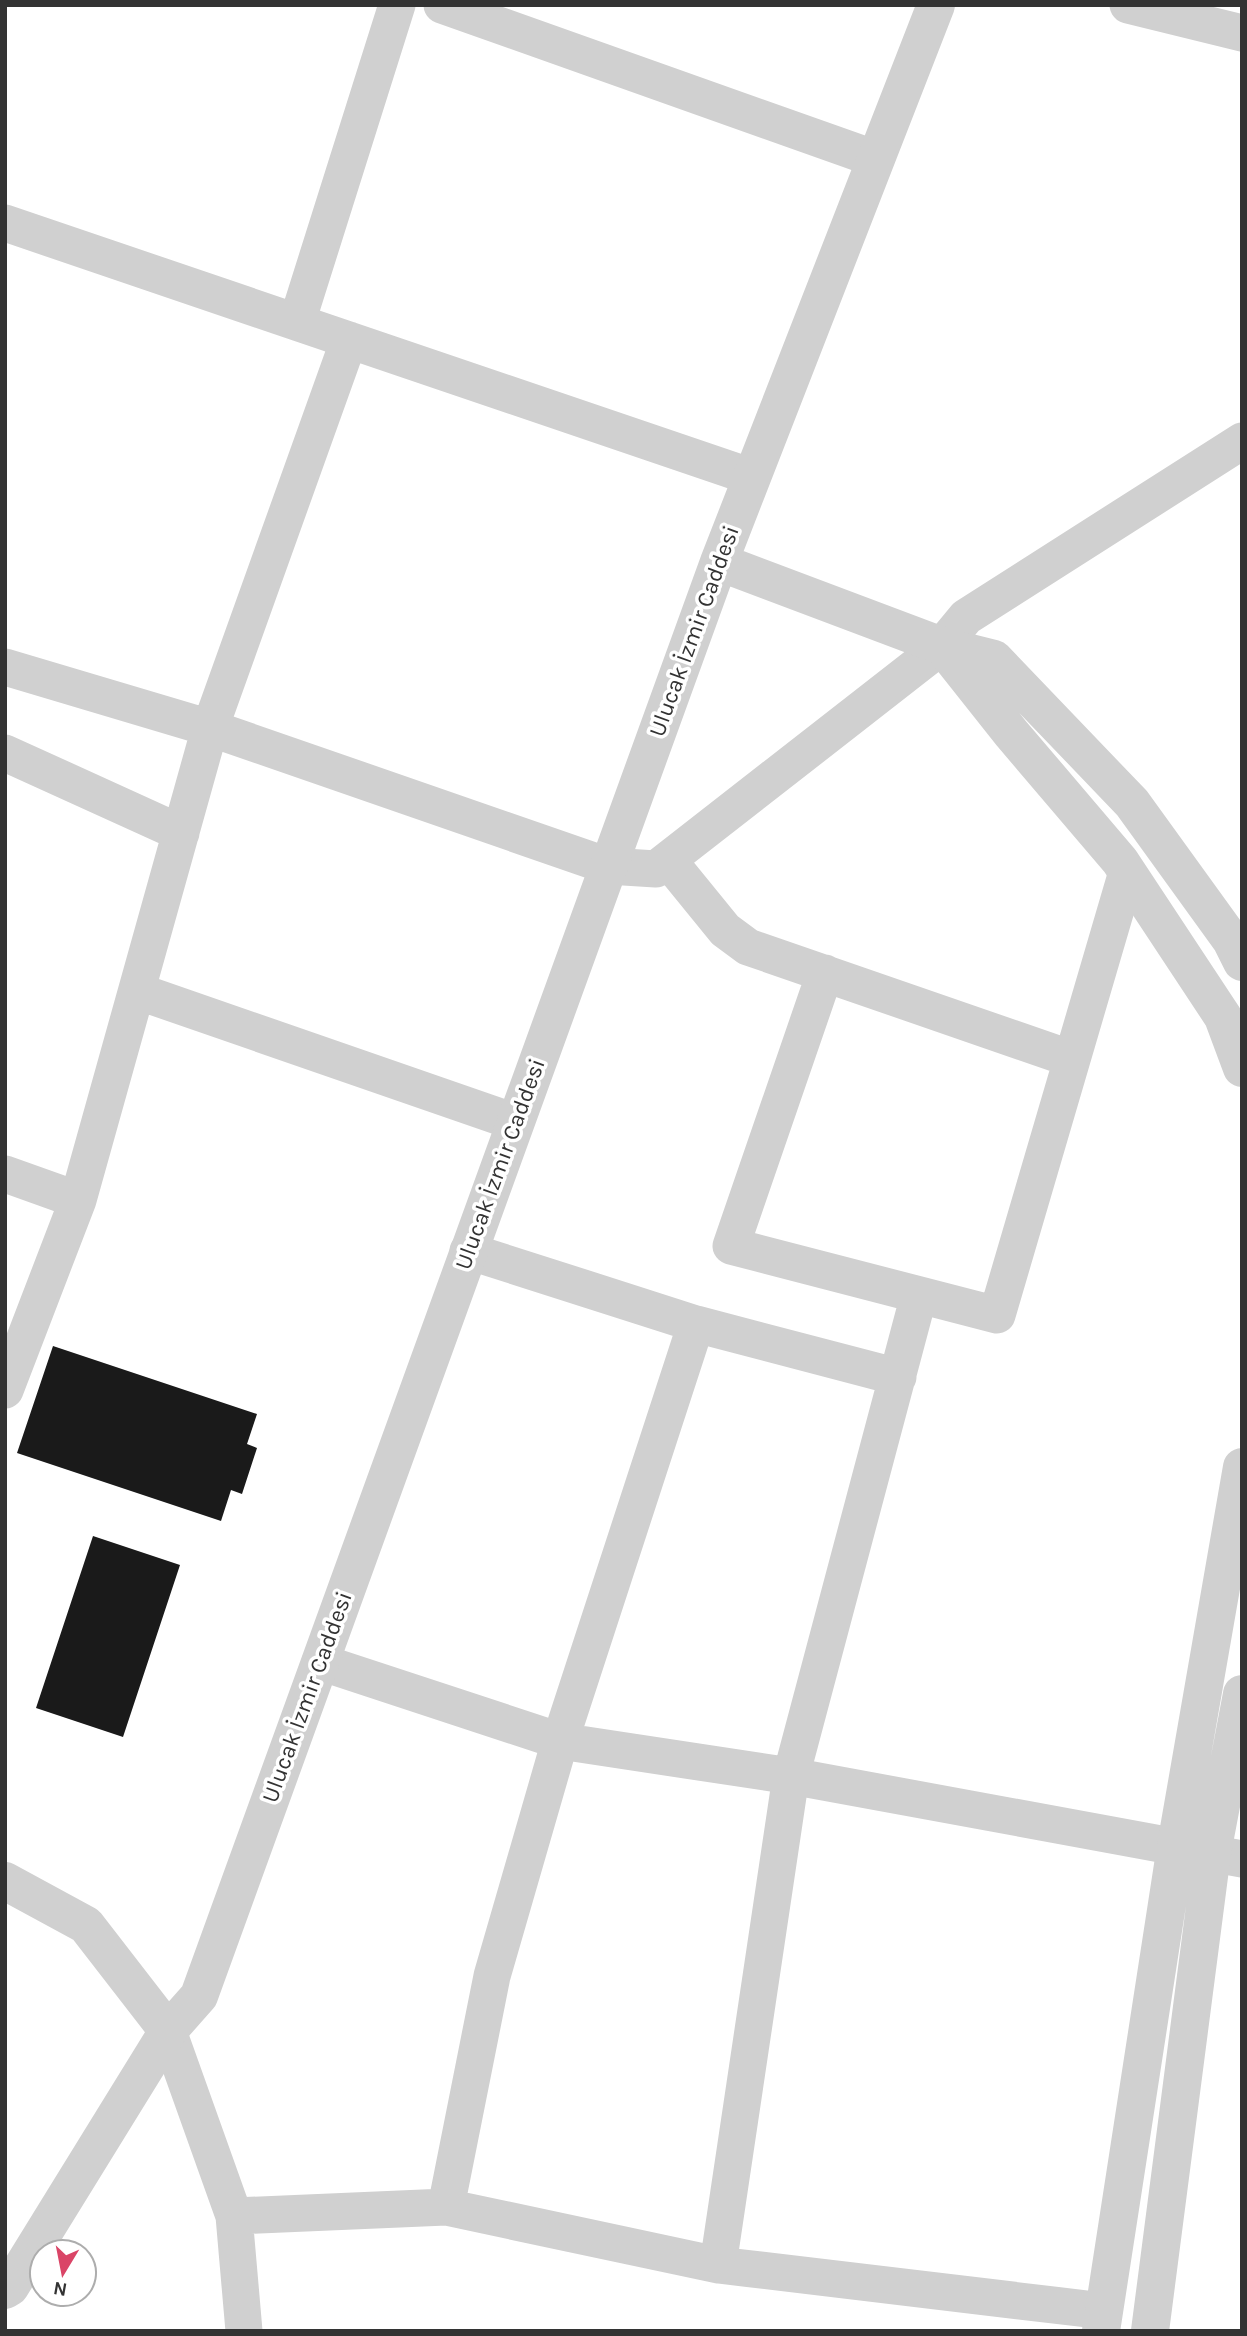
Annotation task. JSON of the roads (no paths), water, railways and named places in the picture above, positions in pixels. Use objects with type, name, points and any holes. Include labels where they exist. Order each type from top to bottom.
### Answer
[{"type":"street","points":[[297,322],[397,5]]},
{"type":"street","points":[[442,5],[876,159]]},
{"type":"street","name":"Ulucak İzmir Caddesi","points":[[5,2290],[10,2287],[168,2031],[199,1996],[719,562],[936,5]]},
{"type":"street","points":[[1128,5],[1242,33]]},
{"type":"street","points":[[5,223],[752,477]]},
{"type":"street","points":[[5,1390],[78,1200],[210,728],[349,340]]},
{"type":"street","points":[[5,667],[210,728],[608,866],[656,869],[943,646],[965,617],[1242,441]]},
{"type":"street","points":[[719,562],[943,646],[994,659],[1132,803],[1231,940],[1242,962]]},
{"type":"street","points":[[943,646],[1127,872],[1223,1017],[1242,1068]]},
{"type":"street","points":[[5,753],[181,833]]},
{"type":"street","points":[[825,973],[731,1246],[997,1315],[1127,872],[1162,845]]},
{"type":"street","points":[[668,860],[725,930],[748,947],[1072,1059]]},
{"type":"street","points":[[137,990],[515,1122]]},
{"type":"street","points":[[5,1174],[78,1200]]},
{"type":"street","points":[[468,1251],[696,1324],[898,1377]]},
{"type":"street","points":[[718,2265],[791,1776],[919,1295]]},
{"type":"street","points":[[446,2207],[492,1976],[560,1741],[696,1324]]},
{"type":"street","points":[[1150,2331],[1210,1853],[1242,1467]]},
{"type":"street","points":[[320,1662],[560,1741],[791,1776],[1210,1853]]},
{"type":"street","points":[[234,2216],[446,2207],[718,2265],[1102,2321],[1210,1853],[1242,1694]]},
{"type":"street","points":[[5,1881],[86,1925],[168,2031],[234,2216],[244,2331]]}]
